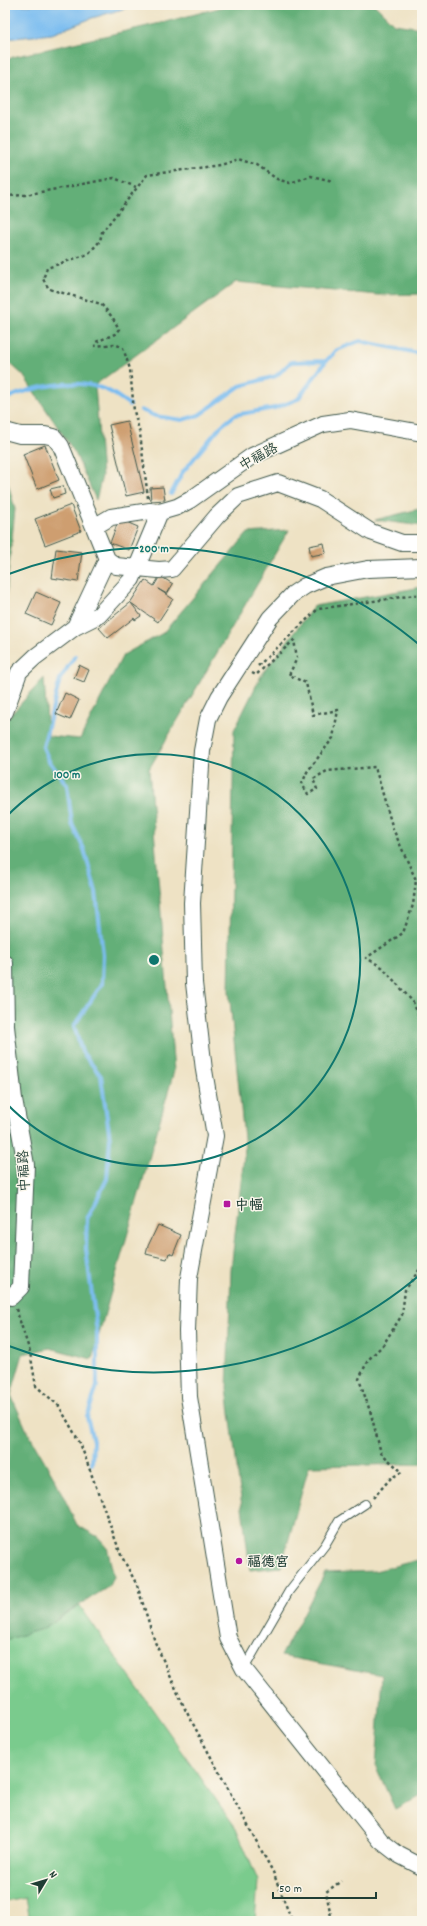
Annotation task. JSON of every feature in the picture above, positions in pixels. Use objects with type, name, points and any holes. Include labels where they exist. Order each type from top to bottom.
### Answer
[{"type":"street","name":"中福路","points":[[94,526],[111,517],[177,508],[252,456],[322,424],[350,420],[422,433]]},
{"type":"street","points":[[5,432],[20,435],[45,435],[54,437],[61,446],[107,559],[75,627]]},
{"type":"street","name":"中福路","points":[[107,559],[116,566],[158,570],[172,569],[217,516],[238,496],[278,483],[320,499],[371,532],[402,543],[422,543]]},
{"type":"street","points":[[5,712],[19,672],[34,657],[75,627],[99,615],[132,579],[155,512]]},
{"type":"street","points":[[422,567],[368,569],[326,577],[305,586],[293,594],[270,618],[219,697],[208,719],[202,751],[192,904],[194,983],[204,1070],[214,1136],[189,1278],[187,1331],[189,1397],[228,1638],[244,1669],[381,1840],[399,1855],[422,1867]]},
{"type":"street","name":"中福路","points":[[5,963],[6,1026],[14,1099],[26,1165],[22,1286],[8,1296]]},
{"type":"lane","points":[[244,1669],[289,1591],[325,1545],[340,1521],[365,1504]]},
{"type":"path","points":[[155,512],[134,411],[130,369],[123,348],[115,344],[95,346],[96,342],[115,334],[119,329],[114,318],[101,304],[49,289],[43,279],[47,268],[88,254],[100,241],[102,232],[136,186],[147,176],[220,164],[238,159],[257,164],[277,179],[290,183],[311,176],[333,181]]},
{"type":"path","points":[[5,196],[25,195],[114,178],[136,186]]},
{"type":"path","points":[[422,594],[318,609],[251,672],[256,675],[294,640],[297,658],[289,675],[306,683],[313,715],[338,710],[333,738],[307,772],[302,784],[308,794],[317,789],[313,779],[327,771],[375,767],[393,829],[416,880],[413,905],[403,932],[366,958],[382,967],[413,1002],[422,1023]]},
{"type":"path","points":[[422,1080],[418,1086],[418,1109],[422,1113]]},
{"type":"path","points":[[365,1504],[391,1478],[402,1472],[381,1453],[371,1414],[359,1379],[368,1360],[383,1344],[402,1315],[405,1290],[422,1266]]},
{"type":"path","points":[[8,1296],[30,1352],[36,1386],[59,1406],[80,1443],[121,1555],[137,1585],[154,1642],[185,1709],[273,1872],[292,1921]]},
{"type":"path","points":[[332,1921],[326,1892],[341,1881]]},
{"type":"green space","points":[[230,5],[375,5],[394,24],[422,28],[422,294],[378,295],[236,282],[95,385],[102,476],[96,500],[75,453],[23,375],[5,359],[5,61],[13,57],[165,22]]},
{"type":"green space","points":[[5,472],[15,509],[5,606]]},
{"type":"green space","points":[[422,509],[422,526],[375,520]]},
{"type":"green space","points":[[289,530],[149,769],[174,1071],[92,1359],[50,1348],[23,1354],[11,1395],[27,1431],[55,1479],[77,1525],[98,1537],[107,1547],[114,1577],[108,1587],[42,1629],[5,1640],[5,721],[44,678],[48,736],[80,739],[123,655],[163,633],[248,533]]},
{"type":"green space","points":[[422,587],[422,1464],[309,1466],[281,1567],[250,1570],[227,1389],[231,1269],[245,1148],[229,991],[234,730],[261,676],[314,606]]},
{"type":"green space","points":[[422,1559],[422,1794],[395,1809],[376,1767],[382,1675],[281,1656],[325,1573],[375,1571]]},
{"type":"green space","points":[[80,1606],[236,1828],[258,1881],[255,1921],[30,1921],[26,1898],[5,1902],[5,1640],[42,1629]]},
{"type":"water","points":[[5,5],[137,5],[92,18],[52,34],[5,39]]},
{"type":"building","points":[[127,421],[144,492],[126,496],[109,425]]},
{"type":"building","points":[[45,445],[59,480],[37,489],[23,454]]},
{"type":"building","points":[[63,486],[65,494],[53,498],[50,489]]},
{"type":"building","points":[[163,487],[165,500],[151,501],[150,488]]},
{"type":"building","points":[[71,505],[81,531],[45,545],[35,519]]},
{"type":"building","points":[[119,519],[138,527],[129,550],[110,543]]},
{"type":"building","points":[[324,543],[326,553],[311,556],[309,546]]},
{"type":"building","points":[[56,549],[82,552],[78,582],[52,578]]},
{"type":"building","points":[[160,576],[173,584],[167,594],[158,589],[173,599],[158,622],[131,603],[141,616],[135,620],[134,618],[108,638],[99,628],[130,603],[145,580],[154,586]]},
{"type":"building","points":[[36,592],[61,603],[51,625],[26,614]]},
{"type":"building","points":[[79,665],[89,670],[84,682],[74,678]]},
{"type":"building","points":[[65,693],[79,700],[70,720],[56,714]]},
{"type":"building","points":[[158,1225],[181,1235],[173,1255],[169,1253],[167,1259],[146,1254],[148,1246]]},
{"type":"waterway","points":[[171,494],[182,473],[220,427],[235,415],[275,408],[298,399],[326,361],[337,350],[360,341],[422,354]]},
{"type":"waterway","points":[[141,410],[155,416],[182,420],[199,415],[240,386],[276,376],[291,362],[326,361]]},
{"type":"waterway","points":[[5,399],[41,387],[80,384],[107,390],[130,405]]},
{"type":"waterway","points":[[75,656],[60,679],[43,747],[49,761],[67,785],[72,824],[84,849],[96,892],[103,955],[102,984],[74,1026],[82,1052],[101,1076],[110,1139],[107,1179],[87,1219],[86,1249],[97,1332],[97,1386],[87,1417],[93,1441],[92,1464]]},
{"type":"place","name":"中幅","points":[[227,1204]]},
{"type":"place","name":"福德宮","points":[[239,1561]]}]
